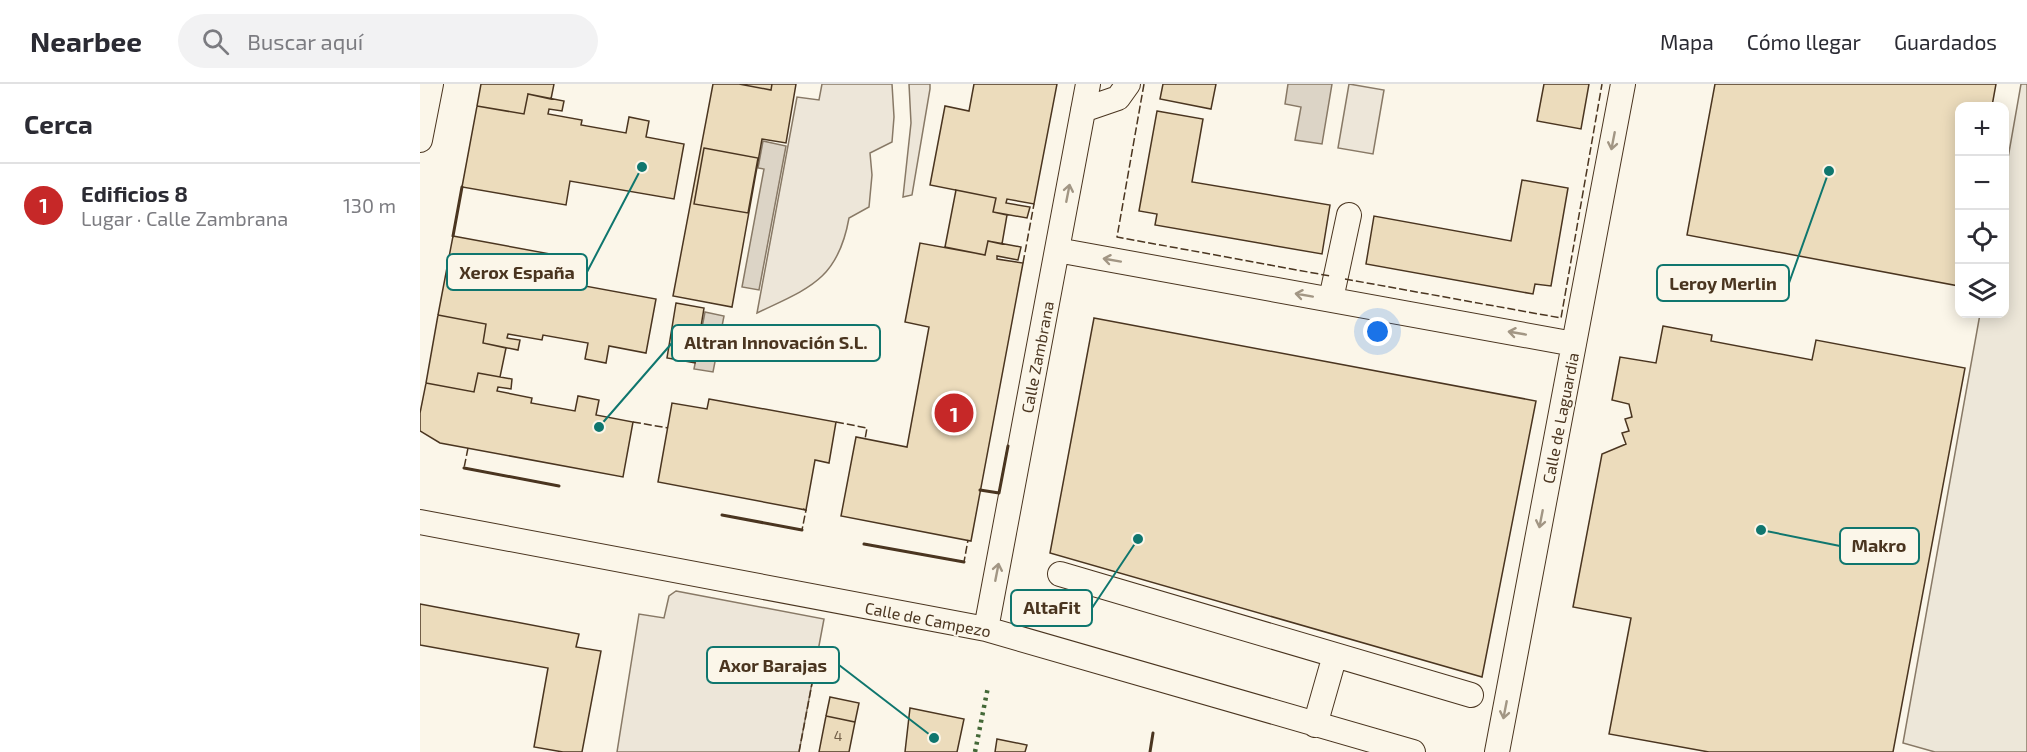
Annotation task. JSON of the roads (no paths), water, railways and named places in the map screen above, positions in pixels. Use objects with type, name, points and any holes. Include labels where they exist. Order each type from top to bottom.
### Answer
[{"type":"street","points":[[420,140],[431,84]]},
{"type":"street","name":"Calle Zambrana","points":[[986,629],[1088,84]]},
{"type":"street","points":[[1083,110],[1118,98],[1128,84]]},
{"type":"street","name":"Calle de Laguardia","points":[[1497,752],[1623,84]]},
{"type":"street","points":[[1331,299],[1349,215]]},
{"type":"street","points":[[1057,250],[1574,344]]},
{"type":"street","name":"Calle de Campezo","points":[[425,521],[986,629],[1413,752]]},
{"type":"street","points":[[1060,574],[1471,695]]},
{"type":"street","points":[[1316,725],[1335,655]]},
{"type":"place","name":"Xerox España","points":[[642,167]]},
{"type":"place","name":"Leroy Merlin","points":[[1829,171]]},
{"type":"place","name":"Edificios 8","points":[[954,413]]},
{"type":"place","name":"Altran Innovación S.L.","points":[[599,427]]},
{"type":"place","name":"Makro","points":[[1761,530]]},
{"type":"place","name":"AltaFit","points":[[1138,539]]},
{"type":"place","name":"Axor Barajas","points":[[934,738]]}]
